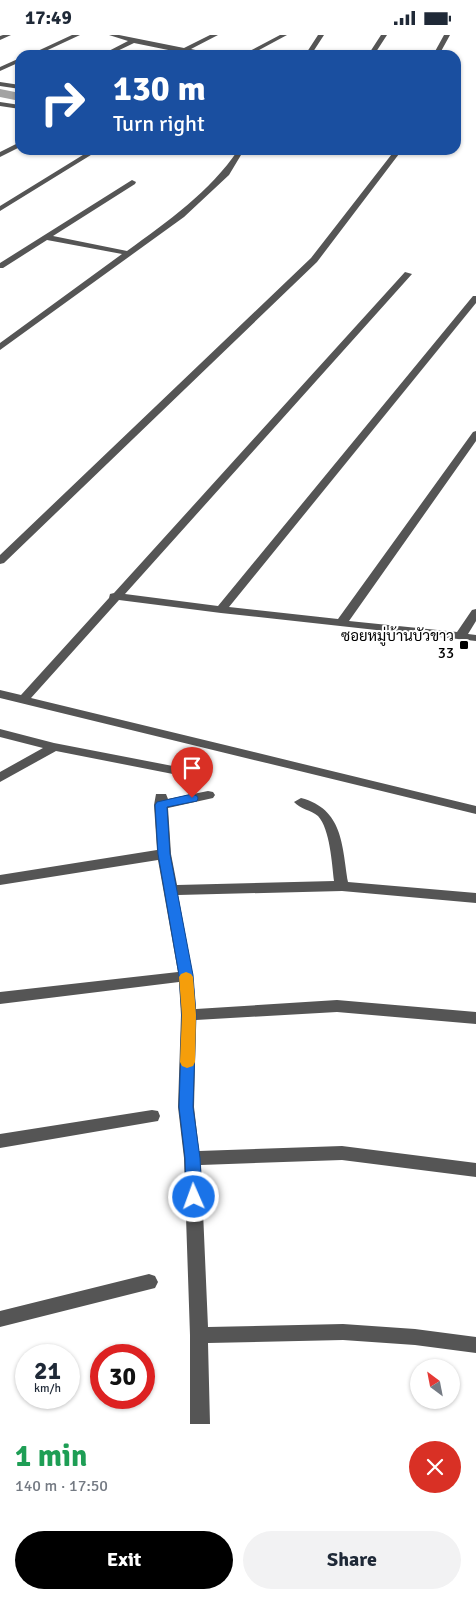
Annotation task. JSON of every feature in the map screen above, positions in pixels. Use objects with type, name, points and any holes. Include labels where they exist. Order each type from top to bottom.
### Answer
[{"type":"street","points":[[0,38],[8,35]]},
{"type":"street","points":[[43,50],[77,35]]},
{"type":"street","points":[[112,35],[184,50],[215,35]]},
{"type":"street","points":[[115,50],[146,35]]},
{"type":"street","points":[[255,50],[284,35]]},
{"type":"street","points":[[312,50],[322,35]]},
{"type":"street","points":[[374,50],[384,35]]},
{"type":"street","points":[[439,50],[447,35]]},
{"type":"street","points":[[0,69],[15,62]]},
{"type":"street","points":[[0,84],[15,86]]},
{"type":"street","points":[[0,104],[15,106]]},
{"type":"street","points":[[0,112],[12,106]]},
{"type":"street","points":[[0,155],[15,147]]},
{"type":"street","points":[[0,209],[88,155]]},
{"type":"street","points":[[0,347],[181,215],[226,173],[238,155]]},
{"type":"street","points":[[0,561],[314,260],[395,155]]},
{"type":"street","points":[[0,266],[132,182]]},
{"type":"street","points":[[46,237],[127,253]]},
{"type":"street","points":[[23,700],[114,596],[408,274]]},
{"type":"street","points":[[221,610],[476,298]]},
{"type":"street","points":[[341,623],[476,434]]},
{"type":"street","points":[[114,596],[221,610],[476,638]]},
{"type":"street","points":[[461,637],[476,612]]},
{"type":"street","points":[[0,694],[476,809]]},
{"type":"street","points":[[0,733],[54,747],[178,771]]},
{"type":"street","points":[[0,778],[54,747]]},
{"type":"street","points":[[200,1424],[199,1335],[192,1158],[186,1107],[189,1015],[186,975],[164,854],[161,801],[208,795]]},
{"type":"street","points":[[301,802],[314,807],[325,815],[334,839],[342,886]]},
{"type":"street","points":[[0,880],[164,854]]},
{"type":"street","points":[[170,890],[342,886],[476,898]]},
{"type":"street","points":[[0,998],[186,975]]},
{"type":"street","points":[[189,1015],[337,1006],[476,1018]]},
{"type":"street","points":[[0,1141],[152,1116]]},
{"type":"street","points":[[192,1158],[342,1153],[476,1169]]},
{"type":"street","points":[[0,1319],[149,1282]]},
{"type":"street","points":[[199,1335],[342,1332],[415,1337],[476,1345]]},
{"type":"waterway","points":[[0,93],[15,96]]},
{"type":"slow traffic","points":[[186,977],[189,1015],[187,1062]]},
{"type":"place","name":"ซอยหมู่บ้านบัวขาว 33","points":[[464,645]]},
{"type":"route","points":[[192,798],[161,805],[164,854],[186,975],[189,1015],[186,1107],[194,1197]]}]
